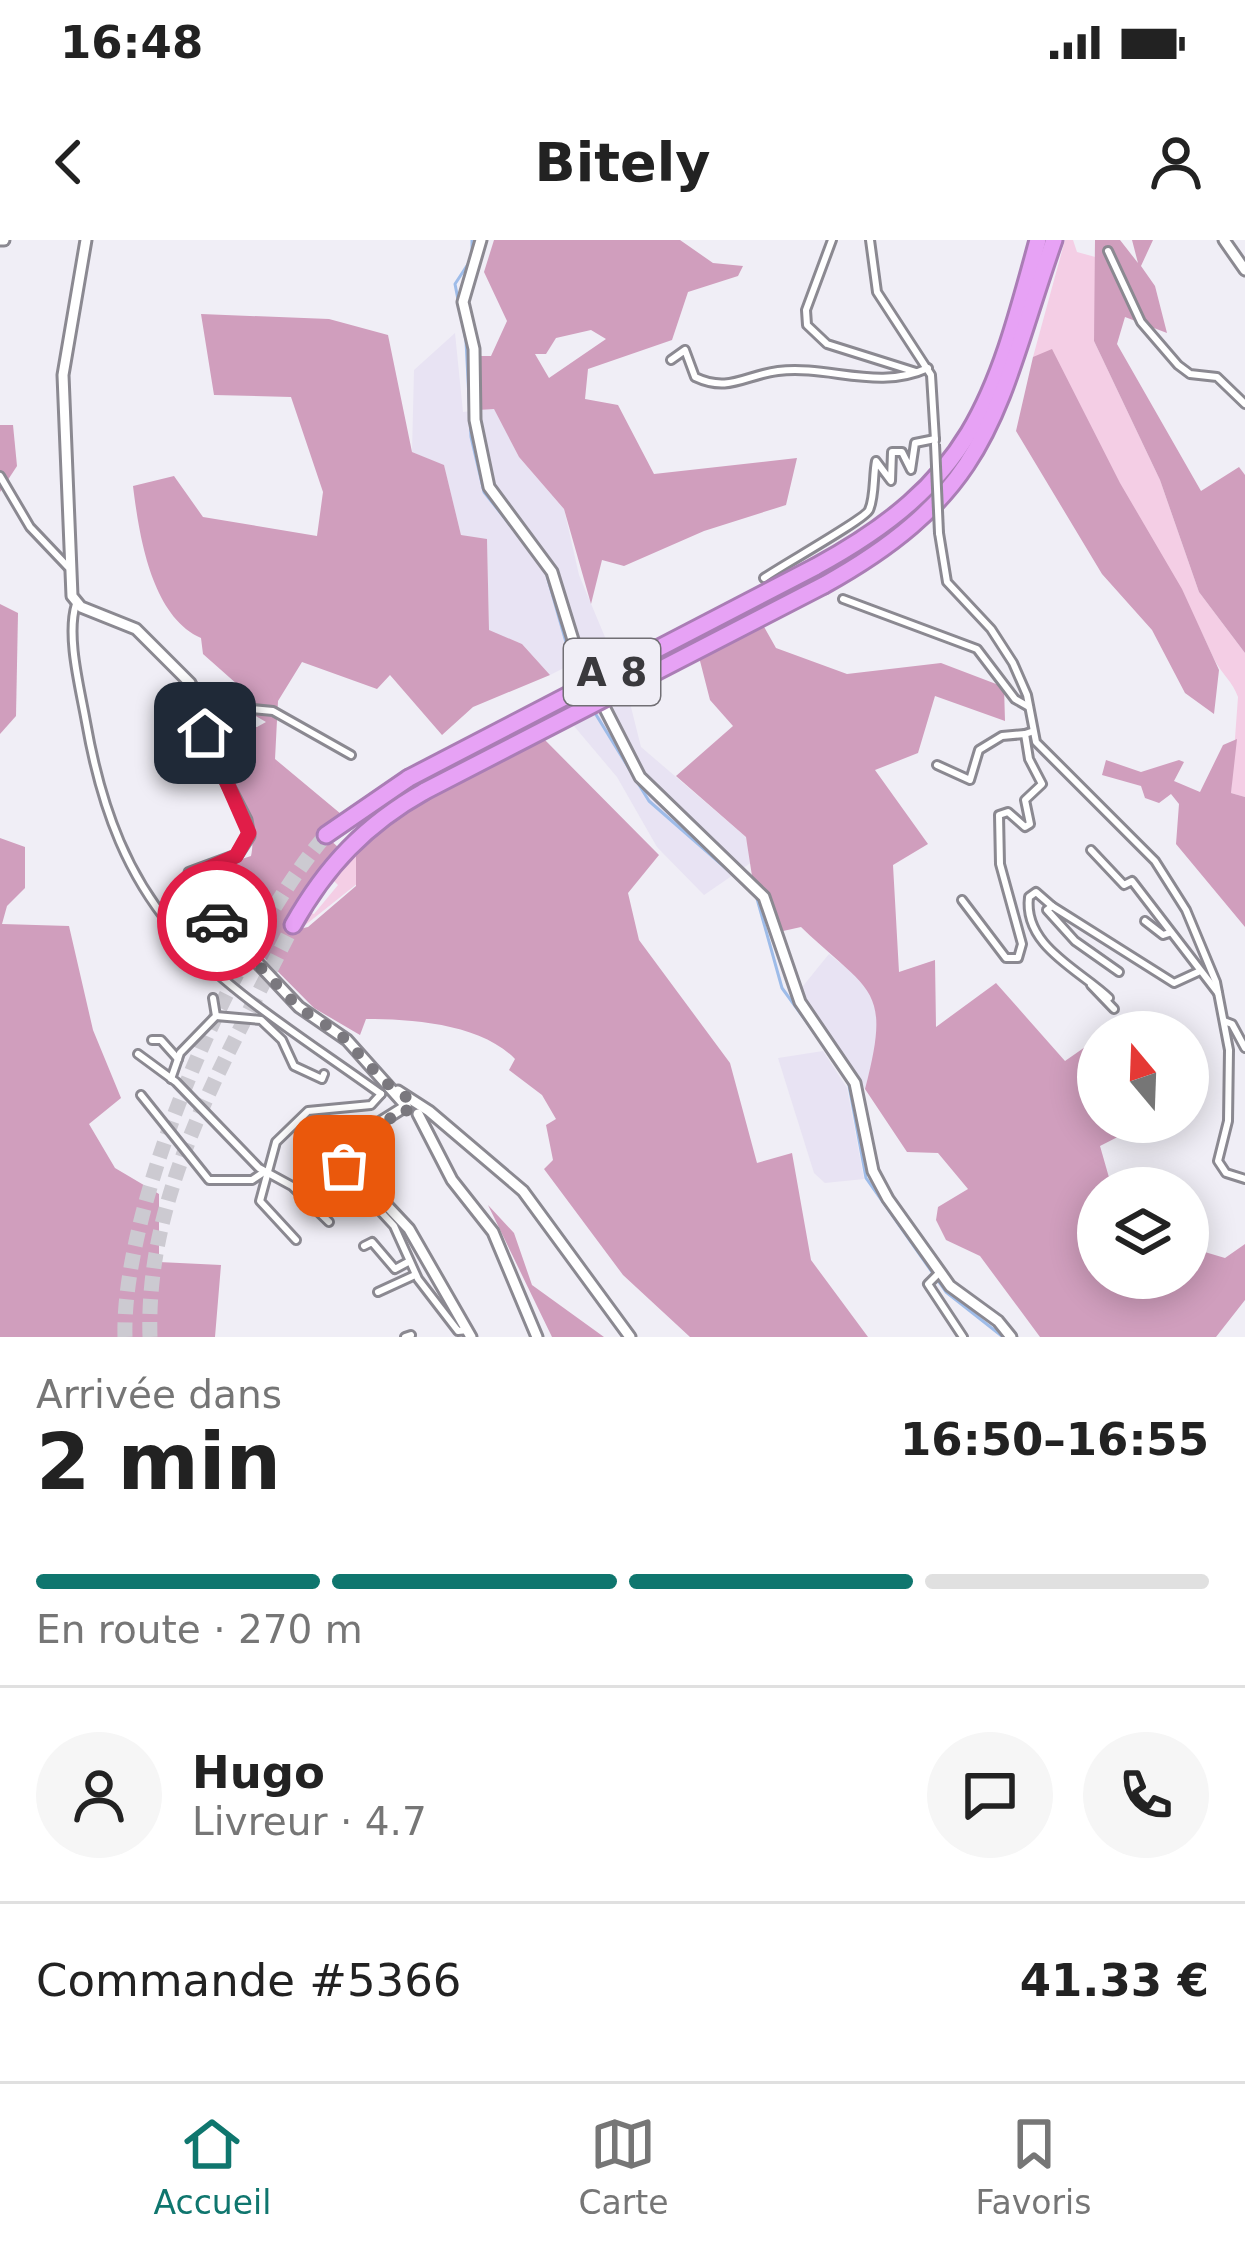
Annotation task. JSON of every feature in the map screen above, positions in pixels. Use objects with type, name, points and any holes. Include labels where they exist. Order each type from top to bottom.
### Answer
[{"type":"highway","name":"A 8","points":[[326,835],[409,778],[815,567],[904,512],[962,448],[995,387],[1038,240]]},
{"type":"highway","name":"A 8","points":[[293,925],[341,855],[381,819],[425,791],[824,585],[911,528],[974,455],[1009,387],[1054,240]]},
{"type":"street","points":[[86,240],[63,365],[68,567],[76,603],[78,673],[105,802],[151,905],[196,958],[270,1019],[411,1110],[452,1180],[488,1221],[537,1337]]},
{"type":"street","points":[[482,240],[463,302],[474,349],[475,419],[489,487],[553,572],[578,656],[640,777],[764,897],[800,1002],[858,1089],[876,1179],[935,1274],[1011,1337]]},
{"type":"street","points":[[832,240],[806,310],[814,336],[924,370]]},
{"type":"street","points":[[870,240],[877,292],[924,370],[947,582],[999,638],[1029,707],[1029,759],[1042,784],[1025,800],[1030,824],[1024,827],[1008,812],[999,815],[1000,864],[1014,900],[1022,944],[1018,958],[1006,958],[962,899]]},
{"type":"street","points":[[1224,240],[1245,270]]},
{"type":"street","points":[[1108,251],[1141,322],[1178,365],[1190,374],[1217,377],[1245,404]]},
{"type":"street","points":[[671,360],[685,350],[695,376],[725,386],[780,370],[902,379],[924,370]]},
{"type":"street","points":[[764,578],[868,513],[876,461],[891,481],[892,452],[902,452],[911,470],[915,443],[935,442]]},
{"type":"street","points":[[0,476],[30,526],[68,567]]},
{"type":"street","points":[[844,599],[977,649],[1015,699],[1029,707]]},
{"type":"street","points":[[76,603],[145,636],[190,683],[201,704],[209,748],[242,811],[249,836],[236,856],[190,873],[189,889],[298,1007],[347,1040],[388,1091],[411,1110],[440,1120],[523,1191],[630,1337]]},
{"type":"street","points":[[201,704],[273,711],[351,754]]},
{"type":"street","points":[[937,765],[968,780],[979,750],[1002,736],[1028,733]]},
{"type":"street","points":[[1028,733],[1162,869],[1186,910],[1218,993],[1230,1060],[1228,1121],[1218,1161],[1226,1173],[1245,1179]]},
{"type":"street","points":[[1091,850],[1124,885],[1132,881],[1218,993]]},
{"type":"street","points":[[1109,998],[1088,976],[1052,953],[1037,935],[1029,897],[1036,892],[1074,924],[1092,927],[1169,981],[1184,982],[1198,972]]},
{"type":"street","points":[[1052,906],[1052,916],[1075,941],[1119,972]]},
{"type":"street","points":[[1144,921],[1163,935],[1169,932]]},
{"type":"street","points":[[1088,976],[1095,992],[1114,1009]]},
{"type":"street","points":[[213,998],[216,1016]]},
{"type":"street","points":[[171,1078],[178,1059],[216,1016]]},
{"type":"street","points":[[216,1016],[258,1018],[280,1038],[294,1066],[322,1079],[324,1074]]},
{"type":"street","points":[[1224,1022],[1232,1024],[1245,1048]]},
{"type":"street","points":[[152,1040],[161,1040],[178,1059]]},
{"type":"street","points":[[139,1054],[171,1078],[264,1172],[292,1186],[329,1222]]},
{"type":"street","points":[[296,1240],[261,1205],[264,1172],[279,1137],[308,1111],[376,1104],[388,1091]]},
{"type":"street","points":[[141,1095],[209,1180],[252,1180],[264,1172]]},
{"type":"street","points":[[411,1110],[355,1138],[346,1174],[394,1226],[415,1275],[455,1328],[469,1334]]},
{"type":"street","points":[[347,1161],[417,1239],[469,1334]]},
{"type":"street","points":[[364,1246],[371,1242],[394,1269],[408,1262]]},
{"type":"street","points":[[935,1274],[931,1291],[962,1337]]},
{"type":"street","points":[[378,1292],[415,1275]]},
{"type":"shaded area","points":[[494,240],[680,240],[713,263],[743,266],[738,276],[688,292],[672,340],[588,369],[585,399],[618,405],[654,474],[797,458],[786,505],[704,531],[624,566],[602,560],[591,604],[564,509],[519,457],[494,409],[478,410],[478,356],[491,356],[507,321],[484,272]],"holes":[[[591,330],[606,339],[549,378],[535,354],[546,354],[556,338]]]},
{"type":"shaded area","points":[[1065,240],[1073,240],[1077,252],[1099,258],[1094,341],[1160,480],[1199,592],[1245,653],[1245,797],[1231,793],[1236,692],[1130,504],[1033,357]]},
{"type":"shaded area","points":[[1095,240],[1120,240],[1138,263],[1132,240],[1153,240],[1141,266],[1155,286],[1167,333],[1125,317],[1117,344],[1201,491],[1239,467],[1245,475],[1245,653],[1199,592],[1160,480],[1094,341]]},
{"type":"shaded area","points":[[201,314],[329,319],[388,335],[412,452],[444,465],[461,535],[487,539],[489,630],[522,644],[550,675],[473,707],[442,735],[390,675],[377,689],[302,662],[278,701],[275,759],[341,814],[321,832],[338,847],[307,886],[288,924],[295,930],[308,927],[356,886],[356,848],[428,797],[542,737],[659,855],[628,893],[639,940],[730,1063],[757,1163],[792,1153],[811,1260],[868,1337],[690,1337],[623,1275],[544,1169],[553,1160],[546,1125],[556,1119],[542,1095],[509,1070],[515,1059],[484,1038],[425,1022],[366,1019],[360,1035],[314,1008],[198,891],[202,872],[251,856],[252,835],[235,792],[220,726],[257,727],[266,722],[249,712],[238,685],[203,654],[201,638],[170,612],[159,593],[144,549],[133,486],[174,476],[203,517],[317,536],[323,492],[291,397],[214,395]]},
{"type":"shaded area","points":[[455,333],[463,412],[494,408],[519,457],[564,509],[579,575],[615,661],[592,675],[566,667],[550,675],[522,644],[489,631],[487,540],[461,535],[444,466],[412,452],[414,370]]},
{"type":"shaded area","points":[[1052,349],[1120,483],[1182,589],[1219,670],[1214,714],[1185,693],[1152,630],[1102,574],[1016,431],[1033,357]]},
{"type":"shaded area","points":[[0,425],[13,425],[17,466],[0,492]]},
{"type":"shaded area","points":[[0,604],[18,613],[16,716],[0,734]]},
{"type":"shaded area","points":[[763,625],[776,648],[847,674],[941,663],[1004,687],[1005,721],[935,696],[918,753],[875,770],[928,844],[893,865],[899,972],[935,960],[936,1027],[996,983],[1065,1061],[1077,1053],[1077,1143],[1106,1143],[1100,1146],[1106,1167],[1077,1167],[1077,1299],[1209,1299],[1209,1253],[1225,1258],[1245,1244],[1245,1300],[1216,1337],[1040,1337],[980,1256],[946,1240],[936,1220],[938,1207],[968,1189],[938,1153],[907,1152],[865,1089],[876,1030],[869,994],[801,927],[783,931],[752,876],[746,837],[676,776],[733,726],[710,700],[699,657]]},
{"type":"shaded area","points":[[628,695],[641,747],[746,837],[752,862],[704,895],[657,847],[617,777],[574,726]]},
{"type":"shaded area","points":[[1237,739],[1231,793],[1245,797],[1245,927],[1176,844],[1179,804],[1171,794],[1159,803],[1145,798],[1141,786],[1102,775],[1106,760],[1141,772],[1179,760],[1184,762],[1174,781],[1200,792],[1223,745]]},
{"type":"shaded area","points":[[0,838],[25,847],[25,888],[7,906],[2,924],[69,926],[93,1030],[121,1098],[89,1124],[115,1168],[159,1194],[159,1262],[221,1265],[215,1337],[0,1337]]},
{"type":"shaded area","points":[[356,848],[358,883],[299,930],[308,912],[314,914],[338,885],[333,880]]},
{"type":"shaded area","points":[[829,954],[870,987],[881,1028],[865,1089],[799,991]]},
{"type":"shaded area","points":[[823,1051],[847,1088],[864,1179],[825,1183],[814,1173],[778,1058]]},
{"type":"shaded area","points":[[488,1205],[514,1233],[532,1285],[604,1337],[552,1337]]},
{"type":"waterway","points":[[472,240],[472,258],[455,284],[466,341],[471,437],[484,492],[534,555]]},
{"type":"waterway","points":[[546,572],[578,684]]},
{"type":"waterway","points":[[595,713],[649,801],[745,885]]},
{"type":"waterway","points":[[756,895],[782,988],[832,1057]]},
{"type":"waterway","points":[[848,1080],[866,1178],[946,1292],[1003,1337]]},
{"type":"tunnel","points":[[125,1337],[129,1281],[142,1216],[191,1074],[256,938],[326,835]]},
{"type":"tunnel","points":[[150,1337],[152,1282],[176,1175],[218,1073],[293,925]]},
{"type":"way so far","points":[[217,921],[298,1007],[340,1034],[385,1082],[413,1102],[406,1106],[407,1115],[382,1122],[355,1138],[344,1166]]},
{"type":"route","points":[[205,733],[249,833],[246,846],[236,856],[198,868],[188,877],[191,892],[217,921]]}]
